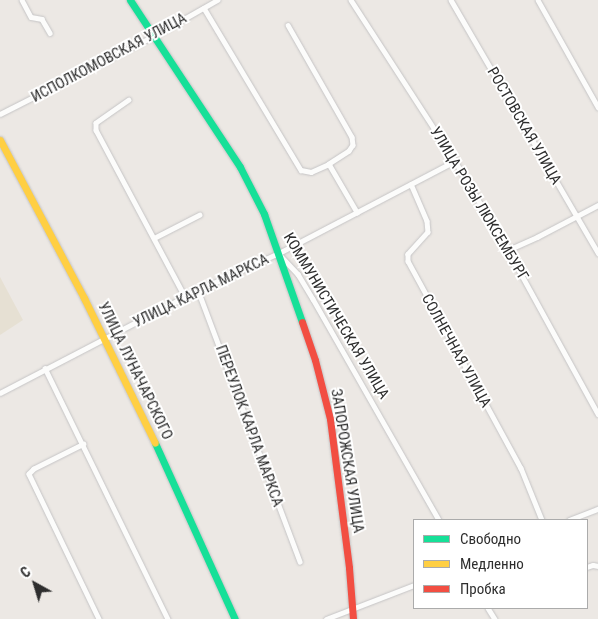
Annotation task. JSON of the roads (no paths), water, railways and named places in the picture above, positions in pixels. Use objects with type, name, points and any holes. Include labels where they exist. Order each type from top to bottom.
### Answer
[{"type":"main road","name":"КОММУНИСТИЧЕСКАЯ УЛИЦА","points":[[130,0],[240,167],[264,214],[279,253]]},
{"type":"main road","name":"УЛИЦА ЛУНАЧАРСКОГО","points":[[0,140],[43,218],[104,338],[178,490],[235,619]]},
{"type":"main road","name":"ЗАПОРОЖСКАЯ УЛИЦА","points":[[279,253],[315,360],[330,419],[353,619]]},
{"type":"street","points":[[22,0],[31,17],[42,19],[50,33]]},
{"type":"street","name":"ИСПОЛКОМОВСКАЯ УЛИЦА","points":[[0,114],[154,36],[217,0]]},
{"type":"street","name":"УЛИЦА РОЗЫ ЛЮКСЕМБУРГ","points":[[351,0],[455,161],[508,250],[598,414]]},
{"type":"street","name":"РОСТОВСКАЯ УЛИЦА","points":[[451,0],[598,253]]},
{"type":"street","points":[[538,0],[598,107]]},
{"type":"street","points":[[204,8],[301,170],[311,172],[329,164],[349,151],[353,145],[352,137],[288,25]]},
{"type":"street","points":[[129,100],[96,123],[96,130],[185,297]]},
{"type":"street","name":"УЛИЦА КАРЛА МАРКСА","points":[[0,393],[198,290],[279,253],[455,161]]},
{"type":"street","points":[[329,164],[357,212]]},
{"type":"street","name":"СОЛНЕЧНАЯ УЛИЦА","points":[[411,184],[427,221],[428,232],[408,254],[408,262],[521,468],[542,519]]},
{"type":"street","points":[[508,250],[537,238],[598,205]]},
{"type":"street","points":[[154,238],[199,214]]},
{"type":"street","name":"КОММУНИСТИЧЕСКАЯ УЛИЦА","points":[[279,253],[298,274],[313,299],[438,519]]},
{"type":"street","name":"ПЕРЕУЛОК КАРЛА МАРКСА","points":[[198,290],[300,562]]},
{"type":"street","points":[[45,368],[84,444],[168,619]]},
{"type":"street","points":[[84,444],[34,469],[29,474],[99,619]]},
{"type":"street","points":[[572,519],[598,509]]},
{"type":"street","points":[[326,619],[413,585]]}]
